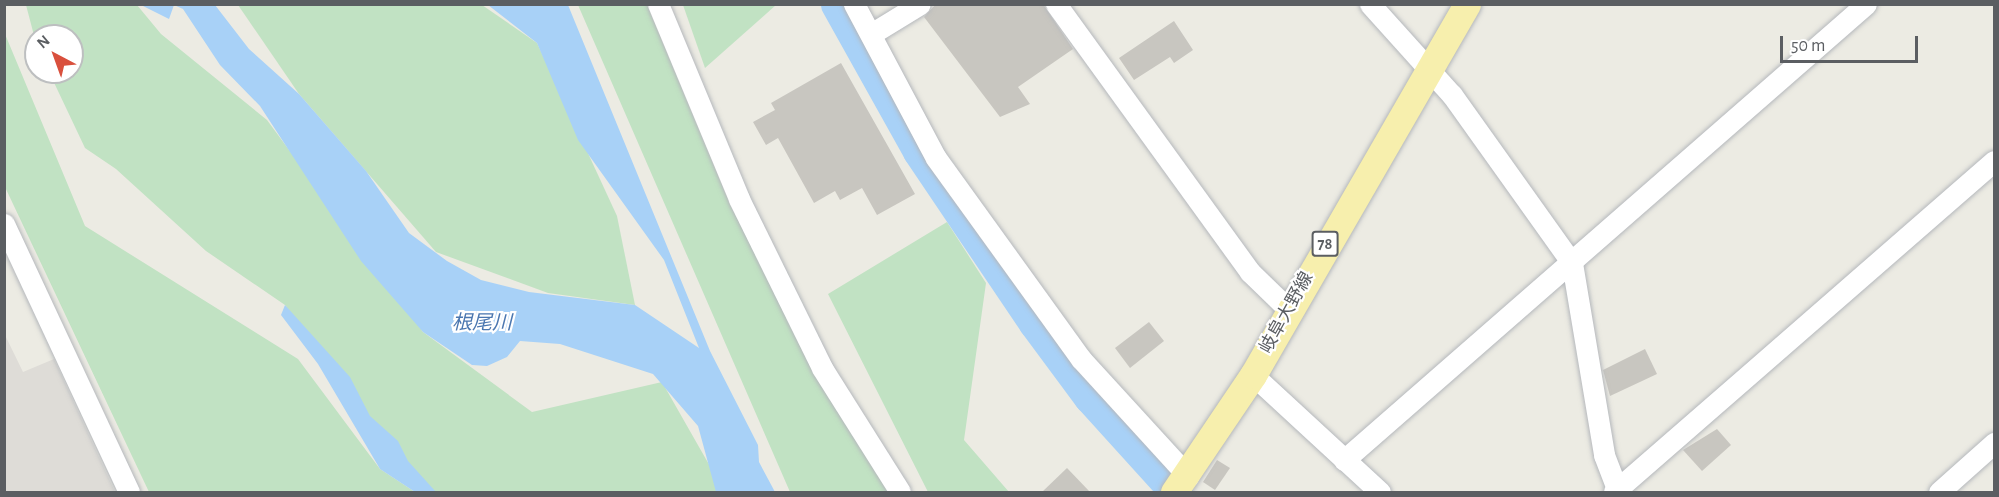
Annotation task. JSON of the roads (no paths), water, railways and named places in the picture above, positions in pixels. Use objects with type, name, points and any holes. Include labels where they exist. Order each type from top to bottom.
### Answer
[{"type":"main road","name":"岐阜大野線","points":[[1186,486],[1253,375],[1287,308],[1426,67],[1467,4]]},
{"type":"street","points":[[658,4],[720,157],[812,347],[900,492]]},
{"type":"street","points":[[854,4],[936,158],[1081,360],[1186,486]]},
{"type":"street","points":[[871,34],[920,4]]},
{"type":"street","points":[[1056,4],[1250,272],[1287,308]]},
{"type":"street","points":[[1370,4],[1426,67],[1572,263],[1604,455],[1616,492],[1995,161]]},
{"type":"street","points":[[1344,460],[1866,4]]},
{"type":"street","points":[[4,224],[129,492]]},
{"type":"street","points":[[1253,375],[1380,492]]},
{"type":"street","points":[[1939,492],[1995,443]]},
{"type":"water","points":[[141,5],[174,5],[169,19]]},
{"type":"water","name":"根尾川","points":[[174,5],[215,5],[249,49],[299,94],[366,171],[409,233],[447,261],[481,280],[529,292],[635,305],[699,348],[664,260],[578,140],[537,43],[488,5],[568,5],[710,351],[758,445],[759,462],[775,492],[716,492],[698,426],[653,374],[560,344],[520,341],[507,357],[487,366],[472,365],[423,332],[361,261],[260,106],[220,65],[183,9]]},
{"type":"water","points":[[285,305],[350,377],[370,416],[398,441],[408,461],[436,492],[415,492],[380,469],[318,364],[281,315]]},
{"type":"waterway","points":[[837,4],[919,151],[1035,323],[1090,397],[1176,492]]}]
